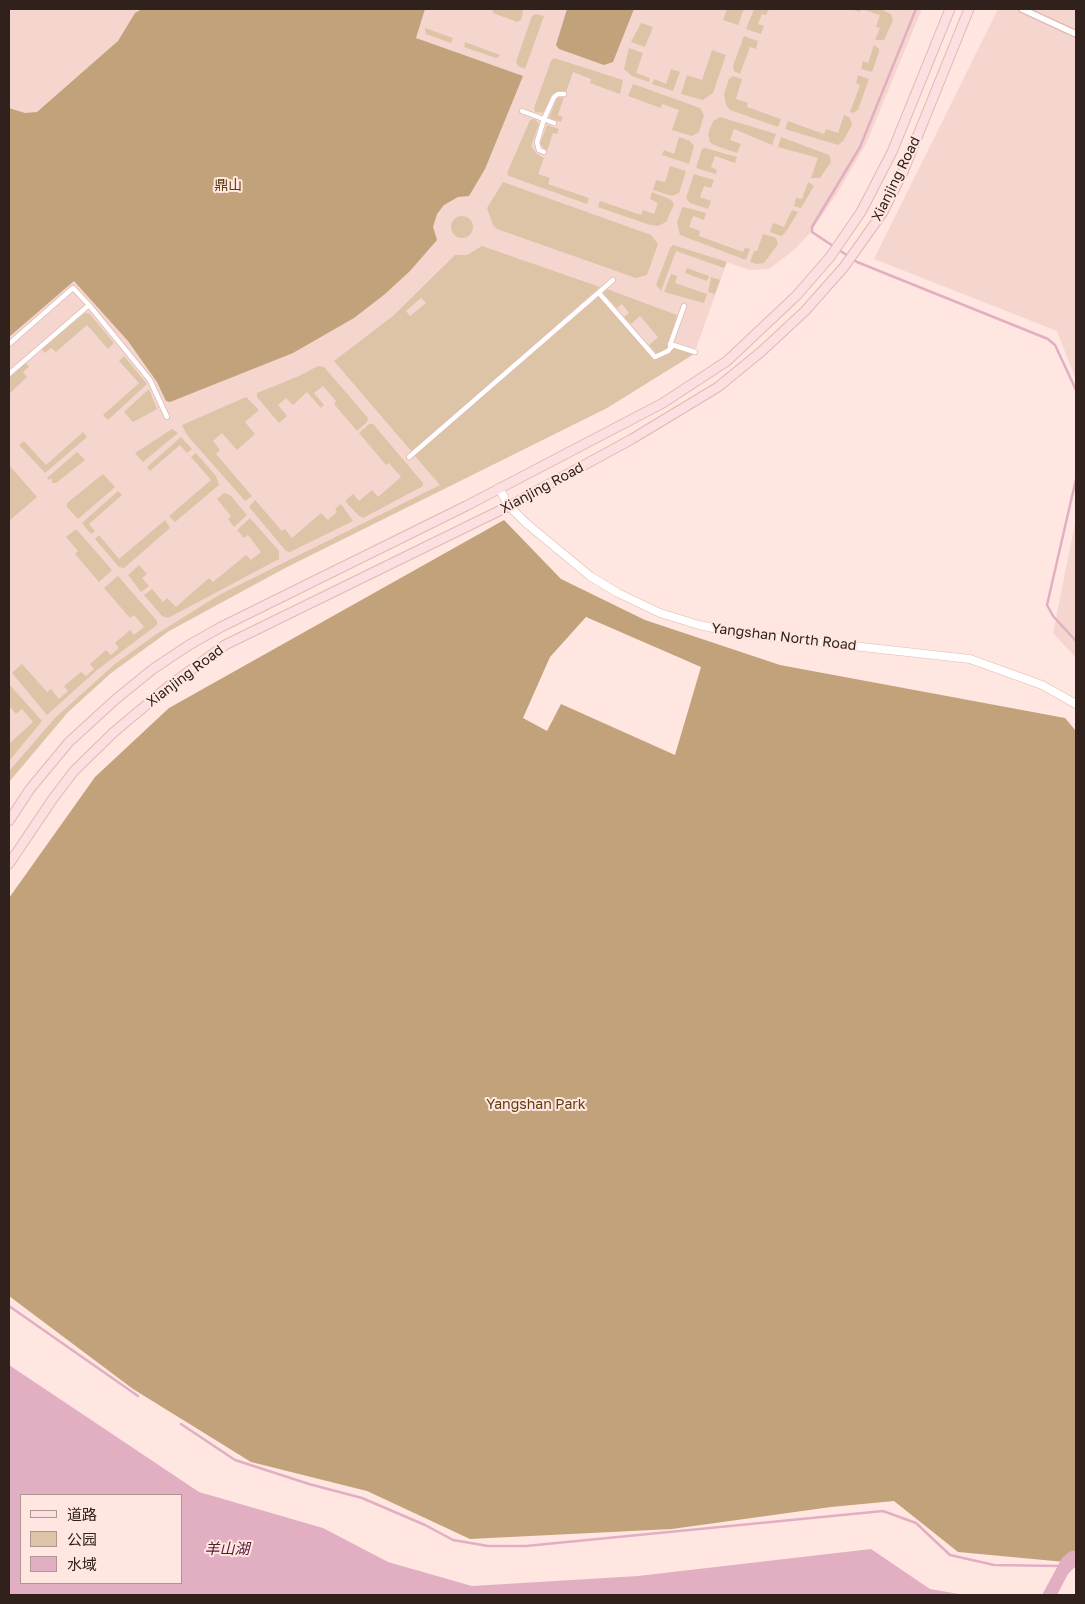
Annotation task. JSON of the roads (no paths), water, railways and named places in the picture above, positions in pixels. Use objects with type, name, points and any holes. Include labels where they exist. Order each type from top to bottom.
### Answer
[{"type":"main road","name":"Xianjing Road","points":[[9,821],[30,789],[69,742],[152,669],[221,627],[499,488],[662,403],[727,361],[767,326],[830,257],[862,212],[892,152],[950,9]]},
{"type":"main road","name":"Xianjing Road","points":[[9,864],[52,800],[74,772],[114,732],[198,663],[225,645],[509,506],[667,419],[718,387],[773,341],[805,311],[844,267],[883,212],[902,172],[969,9]]},
{"type":"street","points":[[1022,9],[1076,34]]},
{"type":"street","points":[[544,152],[540,150],[537,142],[544,119],[554,97],[558,94],[564,94]]},
{"type":"street","points":[[522,111],[554,123]]},
{"type":"street","points":[[409,457],[613,280]]},
{"type":"street","points":[[9,344],[74,288],[150,380],[167,416]]},
{"type":"street","points":[[599,292],[655,357],[668,351],[673,345]]},
{"type":"street","points":[[9,374],[89,305]]},
{"type":"street","points":[[684,306],[670,345],[695,352]]},
{"type":"street","name":"Yangshan North Road","points":[[499,488],[509,506],[590,576],[618,593],[660,613],[699,626],[736,633],[970,659],[1042,684],[1076,704]]},
{"type":"water","name":"羊山湖","points":[[9,1365],[199,1492],[323,1528],[388,1562],[472,1586],[638,1576],[871,1549],[930,1589],[964,1595],[9,1595]]},
{"type":"water","points":[[1076,1550],[1076,1566],[1068,1574],[1057,1595],[1042,1595],[1062,1558],[1069,1552]]},
{"type":"waterway","points":[[916,9],[860,147],[812,227],[812,232],[857,262],[1048,339],[1055,345],[1076,390]]},
{"type":"waterway","points":[[1076,479],[1047,605],[1053,616],[1076,641]]},
{"type":"waterway","points":[[9,1306],[138,1396]]},
{"type":"waterway","points":[[181,1424],[235,1460],[309,1484],[362,1498],[425,1525],[453,1540],[488,1546],[526,1546],[883,1511],[916,1523],[950,1555],[994,1565],[1060,1566]]},
{"type":"park label","name":"鼎山","points":[[228,186]]},
{"type":"park label","name":"Yangshan Park","points":[[536,1105]]}]
